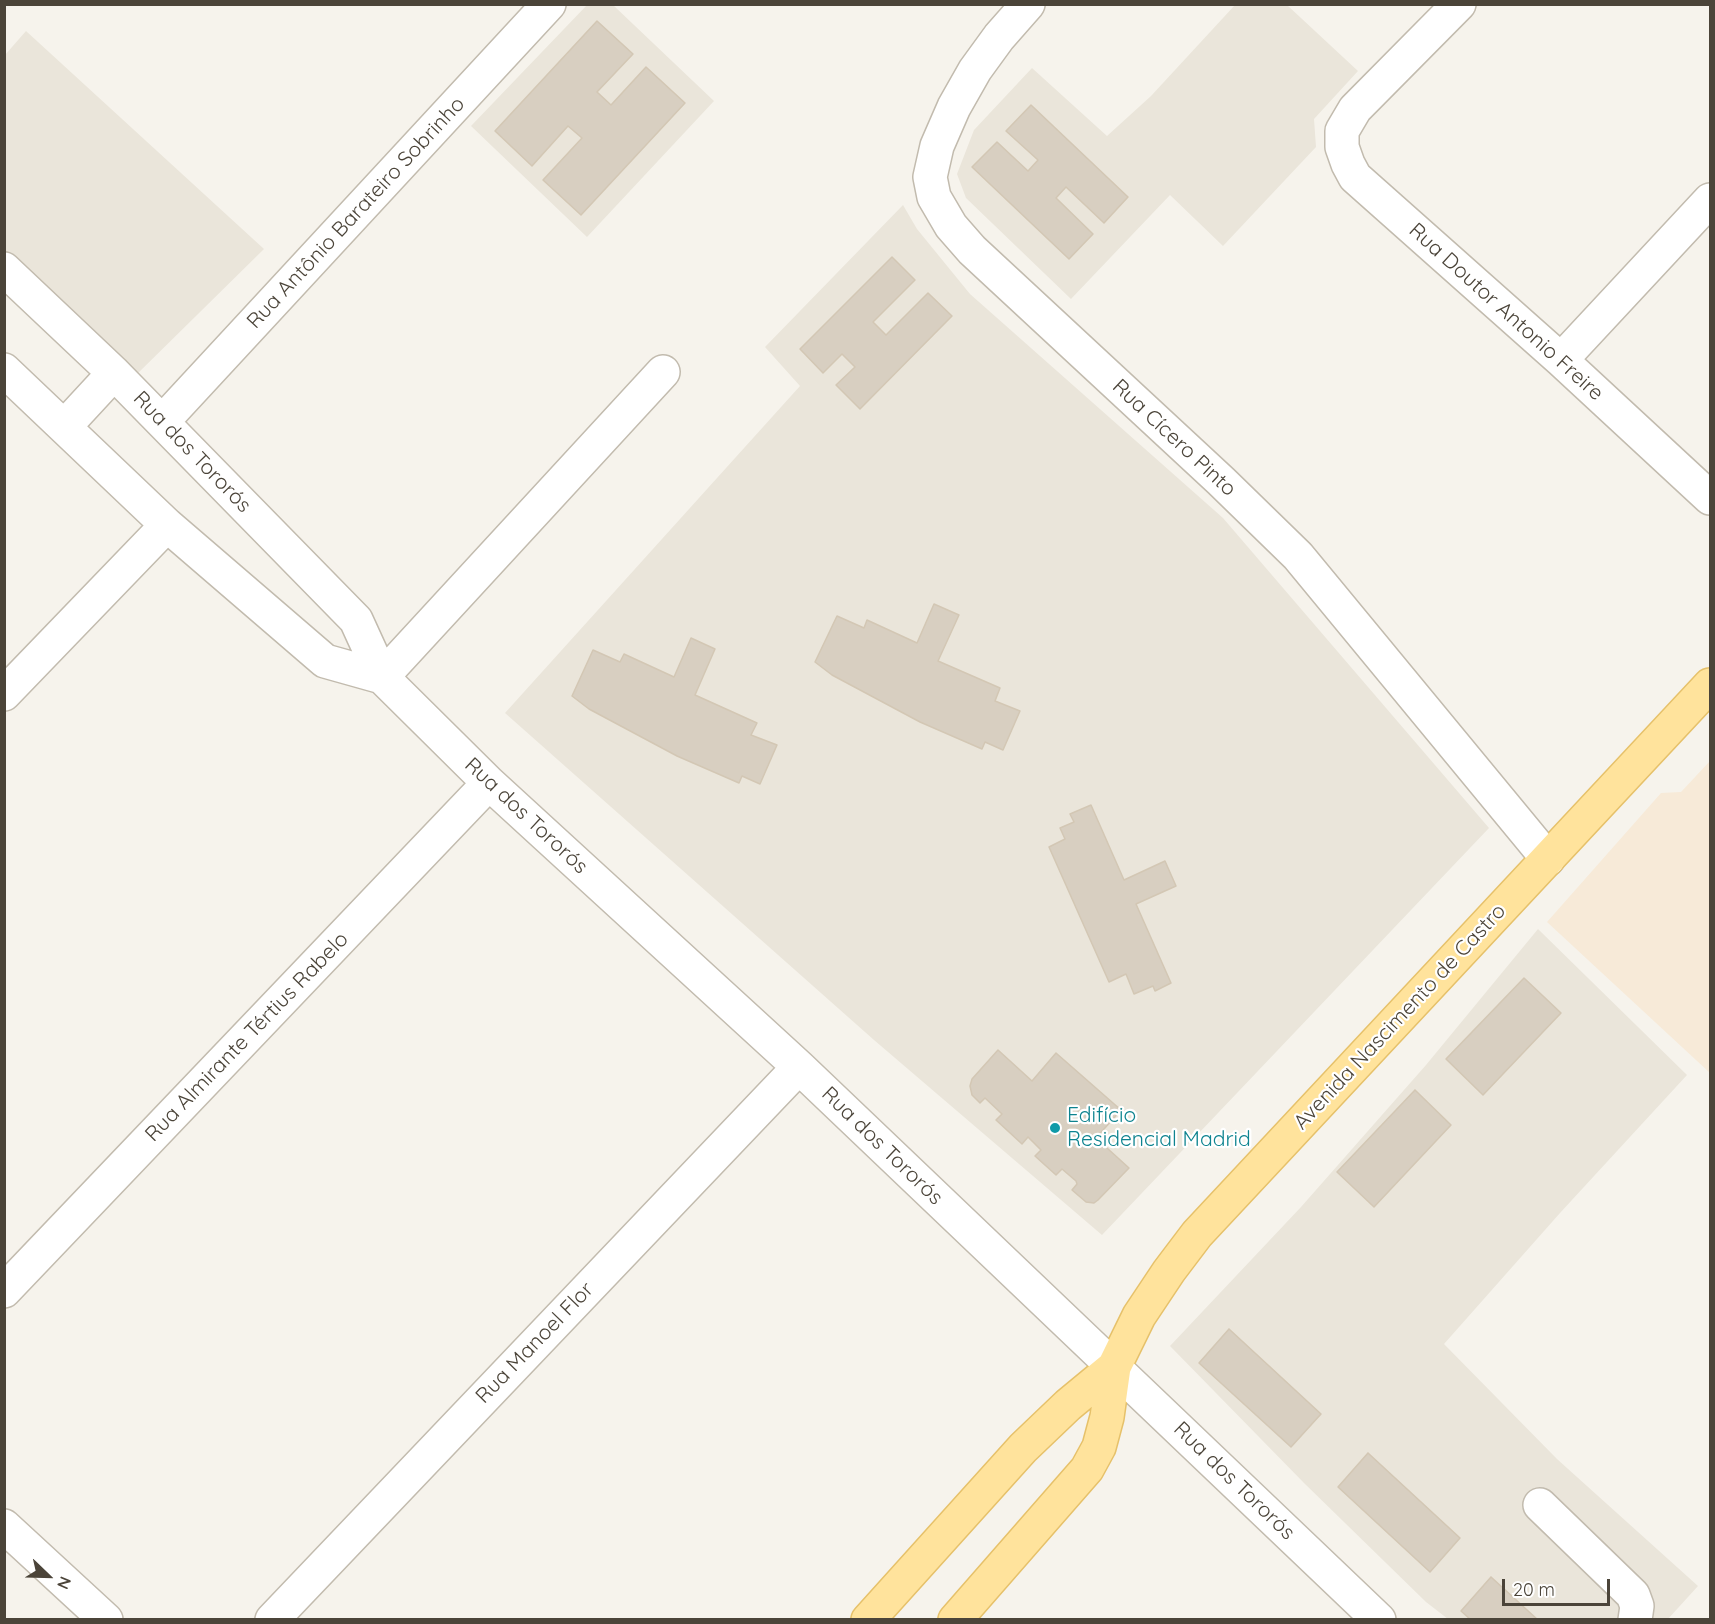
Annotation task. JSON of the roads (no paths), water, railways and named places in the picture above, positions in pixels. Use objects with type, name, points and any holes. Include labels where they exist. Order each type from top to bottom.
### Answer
[{"type":"main road","name":"Avenida Nascimento de Castro","points":[[955,1620],[1087,1469],[1099,1447],[1107,1417],[1114,1367],[1139,1316],[1197,1234],[1710,685]]},
{"type":"main road","name":"Avenida Nascimento de Castro","points":[[868,1620],[1023,1448],[1068,1405],[1114,1367]]},
{"type":"street","name":"Rua Antônio Barateiro Sobrinho","points":[[163,421],[549,4]]},
{"type":"street","name":"Rua Cícero Pinto","points":[[1028,4],[999,37],[975,70],[954,107],[937,146],[930,177],[934,197],[951,226],[972,250],[1221,481],[1298,556],[1548,859]]},
{"type":"street","name":"Rua Doutor Antonio Freire","points":[[1459,4],[1354,109],[1342,131],[1342,147],[1348,164],[1355,177],[1561,360],[1710,498]]},
{"type":"street","points":[[1561,360],[1710,200]]},
{"type":"street","name":"Rua dos Tororós","points":[[4,269],[163,421],[356,620],[381,677],[489,783],[799,1067],[1379,1620]]},
{"type":"street","name":"Rua dos Tororós","points":[[4,370],[167,525],[325,661],[381,677]]},
{"type":"street","points":[[381,677],[663,372]]},
{"type":"street","points":[[65,426],[114,373]]},
{"type":"street","points":[[4,694],[167,525]]},
{"type":"street","name":"Rua Almirante Tértius Rabelo","points":[[4,1291],[489,783]]},
{"type":"street","name":"Rua Manoel Flor","points":[[272,1620],[799,1067]]},
{"type":"street","points":[[1540,1505],[1633,1595],[1637,1606],[1635,1620]]},
{"type":"street","points":[[4,1526],[106,1620]]},
{"type":"place","name":"Edifício Residencial Madrid","points":[[1055,1128]]}]
